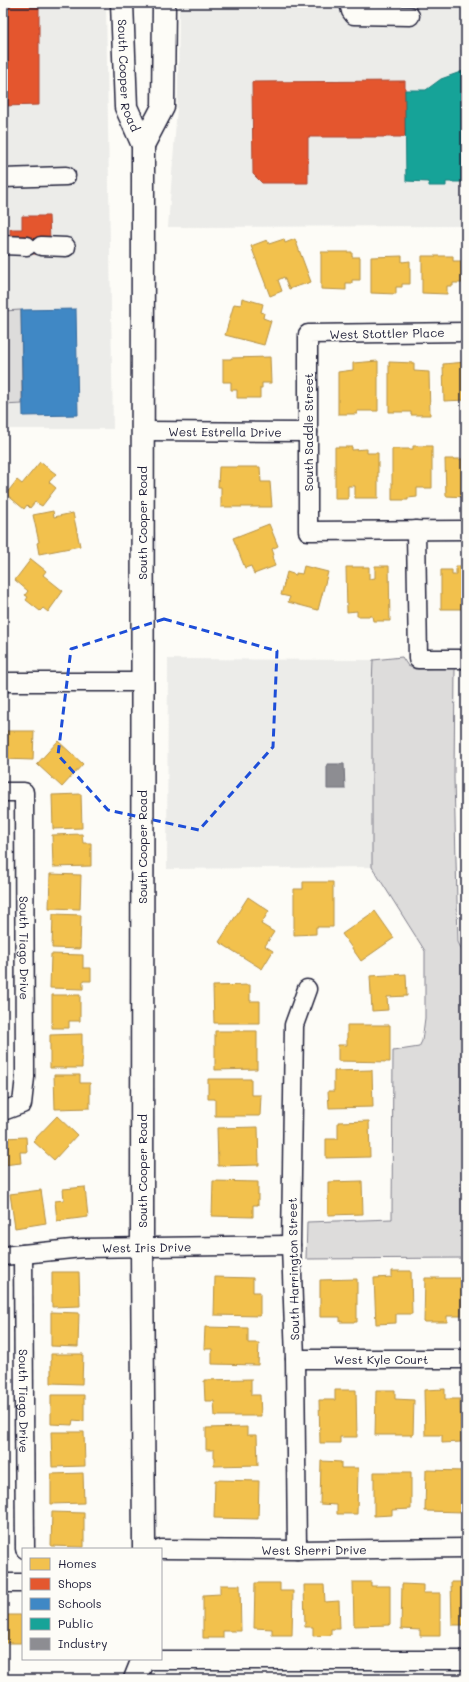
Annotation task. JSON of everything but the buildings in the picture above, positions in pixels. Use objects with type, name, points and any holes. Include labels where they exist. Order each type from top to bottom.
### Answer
[{"type":"main road","name":"South Cooper Road","points":[[122,3],[126,107],[143,145],[142,1248],[144,1548]]},
{"type":"main road","name":"South Cooper Road","points":[[143,145],[163,107],[164,3]]},
{"type":"main road","points":[[141,1666],[152,1679]]},
{"type":"street","points":[[349,3],[351,11],[354,15],[410,16]]},
{"type":"street","points":[[3,178],[66,176]]},
{"type":"street","points":[[3,244],[66,247]]},
{"type":"street","name":"West Stottler Place","points":[[308,334],[466,332]]},
{"type":"street","name":"South Saddle Street","points":[[308,334],[308,531],[416,530]]},
{"type":"street","name":"West Estrella Drive","points":[[143,431],[308,432]]},
{"type":"street","points":[[466,530],[416,530],[418,659],[466,659]]},
{"type":"street","points":[[3,682],[142,682]]},
{"type":"street","name":"South Tiago Drive","points":[[3,792],[24,792],[25,1077],[22,1104],[3,1111]]},
{"type":"street","name":"South Harrington Street","points":[[297,1550],[295,1359],[291,1245],[294,1025],[307,989]]},
{"type":"street","name":"West Iris Drive","points":[[3,1256],[82,1248],[291,1245]]},
{"type":"street","name":"South Tiago Drive","points":[[23,1254],[25,1548]]},
{"type":"street","name":"West Kyle Court","points":[[295,1359],[466,1359]]},
{"type":"street","name":"West Sherri Drive","points":[[162,1550],[466,1548]]},
{"type":"street","points":[[3,1583],[22,1583]]},
{"type":"street","points":[[141,1666],[466,1660]]},
{"type":"highlighted area","points":[[164,619],[277,651],[273,747],[199,830],[108,810],[58,755],[71,649]]},
{"type":"shaded area","points":[[3,3],[106,3],[113,429],[3,429]]},
{"type":"shaded area","points":[[179,3],[466,3],[466,226],[168,227],[178,94]]},
{"type":"shaded area","points":[[21,310],[22,404],[3,405],[3,311]]},
{"type":"shaded area","points":[[402,657],[408,666],[415,669],[455,668],[454,778],[458,942],[466,959],[466,1258],[306,1259],[307,1222],[392,1219],[393,1051],[419,1047],[422,1041],[425,1018],[425,951],[372,867],[373,660]]},
{"type":"shaded area","points":[[168,659],[373,660],[372,867],[167,869]]}]
